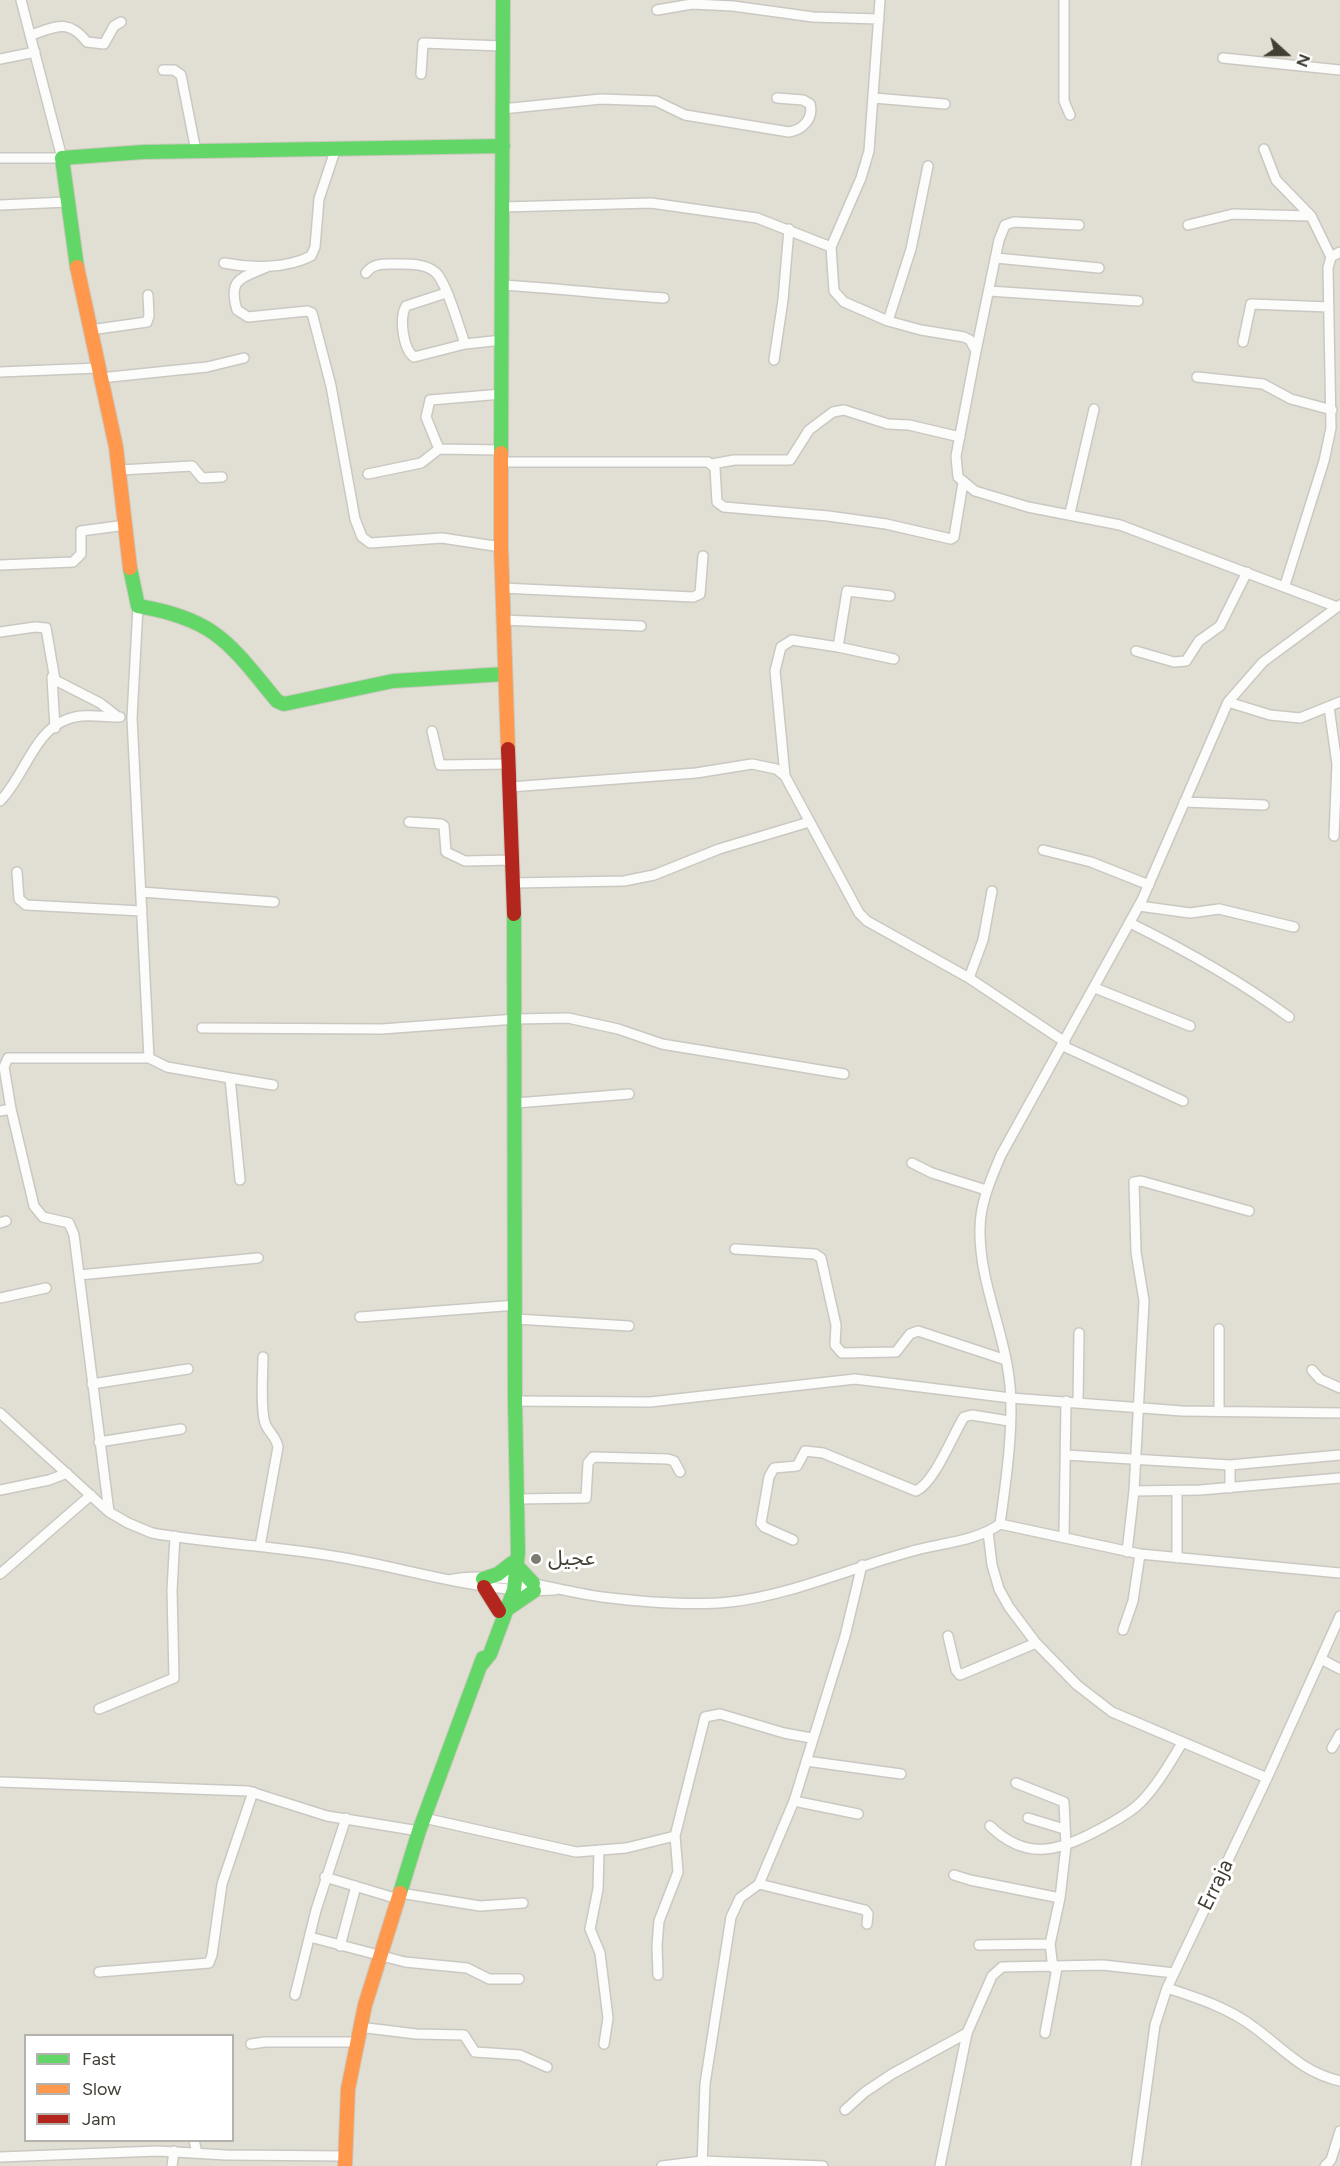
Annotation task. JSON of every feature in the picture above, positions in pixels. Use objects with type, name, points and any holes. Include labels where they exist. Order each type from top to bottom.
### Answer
[{"type":"main road","points":[[344,2161],[348,2090],[359,2027],[422,1824],[482,1665],[490,1654],[515,1565],[516,1019],[514,883],[503,620],[500,456],[503,0]]},
{"type":"main road","points":[[503,146],[196,151],[62,158],[67,202],[90,330],[120,470],[138,606],[183,615],[208,627],[243,657],[276,701],[284,704],[402,680],[505,674]]},
{"type":"main road","points":[[503,1610],[484,1583],[515,1565]]},
{"type":"main road","points":[[503,1610],[533,1587],[515,1565]]},
{"type":"street","points":[[0,158],[40,160],[62,158],[21,0]]},
{"type":"street","points":[[880,0],[874,98],[866,163],[831,248],[834,291],[840,299],[888,321],[921,330],[964,337],[970,340],[976,351]]},
{"type":"street","points":[[1064,0],[1064,101],[1070,115]]},
{"type":"street","points":[[657,10],[692,4],[733,6],[813,17],[879,19]]},
{"type":"street","points":[[31,35],[65,26],[78,31],[87,42],[104,44],[109,40],[114,26],[121,22]]},
{"type":"street","points":[[421,74],[423,43],[502,46]]},
{"type":"street","points":[[0,59],[35,51]]},
{"type":"street","points":[[1223,58],[1340,70]]},
{"type":"street","points":[[163,70],[174,70],[181,75],[196,151]]},
{"type":"street","points":[[502,109],[624,99],[656,101],[691,117],[789,132],[803,127],[808,120],[810,104],[803,100],[777,98]]},
{"type":"street","points":[[874,98],[945,104]]},
{"type":"street","points":[[224,263],[247,267],[269,266],[307,258],[313,254],[319,199],[336,148]]},
{"type":"street","points":[[1264,149],[1276,180],[1311,216],[1331,257],[1328,268],[1329,307],[1335,364],[1332,411],[1324,462],[1285,585]]},
{"type":"street","points":[[888,321],[911,249],[928,166]]},
{"type":"street","points":[[0,205],[67,202]]},
{"type":"street","points":[[502,207],[651,203],[757,218],[789,229],[831,248]]},
{"type":"street","points":[[1188,225],[1233,214],[1311,216]]},
{"type":"street","points":[[1079,225],[1008,223],[1002,231],[960,437],[956,470],[963,483],[975,491],[1028,507],[1070,513],[1120,525],[1338,606]]},
{"type":"street","points":[[774,360],[783,300],[789,229]]},
{"type":"street","points":[[1331,257],[1340,252]]},
{"type":"street","points":[[996,258],[1099,268]]},
{"type":"street","points":[[366,273],[370,268],[380,264],[411,264],[435,272],[446,293],[465,344]]},
{"type":"street","points":[[269,266],[239,278],[234,285],[233,298],[237,310],[248,316],[307,311],[312,313],[331,386],[355,519],[362,537],[370,543],[381,544],[442,538],[501,547]]},
{"type":"street","points":[[502,285],[578,289],[619,296],[664,298]]},
{"type":"street","points":[[989,291],[1138,302]]},
{"type":"street","points":[[446,293],[406,306],[403,311],[404,338],[410,354],[414,357],[465,344],[502,340]]},
{"type":"street","points":[[90,330],[147,322],[148,295]]},
{"type":"street","points":[[1243,342],[1251,304],[1329,307]]},
{"type":"street","points":[[0,372],[99,373],[207,367],[244,358]]},
{"type":"street","points":[[1197,377],[1263,384],[1292,399],[1332,411]]},
{"type":"street","points":[[439,449],[426,417],[430,400],[502,394]]},
{"type":"street","points":[[1070,513],[1094,409]]},
{"type":"street","points":[[368,474],[421,463],[439,449],[500,456],[712,464],[734,460],[790,460],[809,430],[833,412],[844,410],[888,424],[909,425],[960,437]]},
{"type":"street","points":[[712,464],[715,468],[717,502],[724,507],[852,519],[951,539],[954,537],[963,483]]},
{"type":"street","points":[[120,470],[192,466],[202,478],[222,477]]},
{"type":"street","points":[[0,565],[73,562],[81,554],[81,531],[126,525]]},
{"type":"street","points":[[502,588],[693,597],[700,594],[703,556]]},
{"type":"street","points":[[1137,651],[1174,662],[1186,661],[1198,641],[1220,626],[1247,573]]},
{"type":"street","points":[[838,646],[847,591],[890,596]]},
{"type":"street","points":[[138,606],[132,718],[149,1058]]},
{"type":"street","points":[[1000,1524],[1011,1398],[1006,1360],[981,1251],[980,1229],[986,1190],[1001,1155],[1139,906],[1228,702],[1263,662],[1338,606]]},
{"type":"street","points":[[503,620],[641,626]]},
{"type":"street","points":[[0,632],[35,627],[46,628],[55,728]]},
{"type":"street","points":[[894,659],[838,646],[792,640],[781,647],[775,671],[785,776],[867,921],[969,978],[1064,1044],[1183,1101]]},
{"type":"street","points":[[52,677],[59,683],[100,703],[118,717]]},
{"type":"street","points":[[1228,702],[1287,718],[1300,718],[1340,702]]},
{"type":"street","points":[[1329,707],[1337,764],[1334,836]]},
{"type":"street","points":[[0,801],[44,738],[68,718],[132,718]]},
{"type":"street","points":[[432,731],[440,765],[509,764]]},
{"type":"street","points":[[510,787],[696,773],[752,764],[776,769],[785,776]]},
{"type":"street","points":[[1184,802],[1264,805]]},
{"type":"street","points":[[409,822],[444,826],[446,852],[461,860],[512,860]]},
{"type":"street","points":[[514,883],[624,881],[646,877],[719,849],[809,822]]},
{"type":"street","points":[[1043,850],[1091,862],[1149,885]]},
{"type":"street","points":[[17,872],[19,898],[26,905],[142,911]]},
{"type":"street","points":[[969,978],[983,940],[992,891]]},
{"type":"street","points":[[141,892],[274,902]]},
{"type":"street","points":[[1139,906],[1180,913],[1219,909],[1294,927]]},
{"type":"street","points":[[1130,923],[1248,989],[1289,1017]]},
{"type":"street","points":[[1095,988],[1190,1026]]},
{"type":"street","points":[[202,1028],[382,1029],[516,1019],[577,1019],[662,1044],[844,1074]]},
{"type":"street","points":[[109,1512],[74,1235],[69,1223],[44,1217],[33,1206],[11,1109],[4,1066],[8,1058],[149,1058],[167,1067],[273,1085]]},
{"type":"street","points":[[230,1078],[240,1180]]},
{"type":"street","points":[[516,1103],[629,1094]]},
{"type":"street","points":[[0,1111],[11,1109]]},
{"type":"street","points":[[912,1163],[932,1173],[986,1190]]},
{"type":"street","points":[[1127,1552],[1134,1491],[1144,1301],[1136,1252],[1134,1182],[1141,1181],[1250,1211]]},
{"type":"street","points":[[735,1249],[815,1254],[821,1257],[836,1325],[835,1345],[842,1353],[896,1352],[910,1334],[918,1331],[1006,1360]]},
{"type":"street","points":[[79,1275],[258,1258]]},
{"type":"street","points":[[0,1298],[46,1288]]},
{"type":"street","points":[[360,1317],[516,1305]]},
{"type":"street","points":[[516,1319],[628,1326]]},
{"type":"street","points":[[1219,1329],[1219,1411]]},
{"type":"street","points":[[1078,1402],[1079,1333]]},
{"type":"street","points":[[260,1546],[278,1447],[274,1434],[268,1429],[264,1419],[263,1357]]},
{"type":"street","points":[[92,1384],[188,1369]]},
{"type":"street","points":[[1312,1370],[1320,1379],[1340,1388]]},
{"type":"street","points":[[515,1401],[650,1402],[855,1379],[1011,1398],[1219,1411],[1340,1413]]},
{"type":"street","points":[[1064,1536],[1066,1401]]},
{"type":"street","points":[[0,1413],[109,1512],[140,1528],[175,1536],[342,1557],[449,1580],[634,1599],[730,1602],[784,1590],[862,1565],[988,1532],[1000,1524],[1140,1554],[1340,1573]]},
{"type":"street","points":[[793,1540],[764,1527],[761,1523],[769,1478],[774,1468],[797,1466],[806,1451],[810,1449],[916,1491],[923,1488],[930,1478],[964,1417],[972,1415],[1009,1421]]},
{"type":"street","points":[[99,1442],[181,1429]]},
{"type":"street","points":[[1065,1455],[1230,1465],[1340,1455]]},
{"type":"street","points":[[516,1499],[586,1498],[588,1462],[593,1457],[668,1459],[674,1461],[680,1472]]},
{"type":"street","points":[[1230,1465],[1230,1488]]},
{"type":"street","points":[[0,1490],[49,1480],[67,1473]]},
{"type":"street","points":[[1134,1491],[1177,1492],[1340,1478]]},
{"type":"street","points":[[1177,1492],[1177,1558]]},
{"type":"street","points":[[0,1574],[91,1495]]},
{"type":"street","points":[[988,1532],[992,1565],[999,1589],[1036,1643],[1094,1701],[1182,1743],[1267,1778]]},
{"type":"street","points":[[99,1709],[174,1678],[172,1590],[175,1536]]},
{"type":"street","points":[[1123,1630],[1132,1601],[1140,1554]]},
{"type":"street","points":[[702,2164],[705,2084],[731,1917],[740,1898],[759,1884],[794,1801],[845,1636],[862,1565]]},
{"type":"street","name":"Erraja","points":[[1136,2166],[1155,2025],[1167,1988],[1267,1778],[1340,1616]]},
{"type":"street","points":[[948,1636],[956,1670],[960,1675],[1036,1643]]},
{"type":"street","points":[[1321,1659],[1340,1669]]},
{"type":"street","points":[[658,1975],[659,1921],[678,1872],[675,1836],[705,1717],[720,1714],[784,1733],[812,1738]]},
{"type":"street","points":[[1332,1748],[1340,1734]]},
{"type":"street","points":[[990,1827],[1011,1843],[1045,1851],[1066,1846],[1131,1812],[1143,1800],[1182,1743]]},
{"type":"street","points":[[806,1761],[901,1774]]},
{"type":"street","points":[[0,1782],[254,1792],[302,1810],[346,1818],[422,1824],[576,1852],[626,1848],[675,1836]]},
{"type":"street","points":[[1016,1783],[1061,1799],[1065,1808],[1066,1846],[1060,1898],[1050,1944],[1055,1968],[1045,2033]]},
{"type":"street","points":[[99,1972],[209,1963],[222,1884],[254,1792]]},
{"type":"street","points":[[794,1801],[858,1814]]},
{"type":"street","points":[[295,1995],[325,1877],[346,1818]]},
{"type":"street","points":[[1028,1818],[1064,1829]]},
{"type":"street","points":[[599,1850],[598,1889],[590,1929],[600,1953],[608,2018],[604,2044]]},
{"type":"street","points":[[954,1875],[1060,1898]]},
{"type":"street","points":[[325,1877],[399,1896],[480,1906],[523,1903]]},
{"type":"street","points":[[759,1884],[865,1910],[868,1914],[867,1924]]},
{"type":"street","points":[[340,1946],[356,1886]]},
{"type":"street","points":[[310,1937],[405,1962],[467,1968],[489,1979],[519,1979]]},
{"type":"street","points":[[979,1945],[1050,1944]]},
{"type":"street","points":[[940,2166],[967,2033],[995,1971],[1005,1967],[1055,1968],[1103,1965],[1174,1973]]},
{"type":"street","points":[[1167,1988],[1206,2001],[1236,2015],[1307,2070],[1340,2081]]},
{"type":"street","points":[[359,2027],[416,2034],[464,2035],[475,2052],[520,2055],[547,2067]]},
{"type":"street","points":[[845,2110],[865,2092],[892,2074],[967,2033]]},
{"type":"street","points":[[251,2044],[356,2042]]},
{"type":"street","points":[[1325,2166],[1331,2160],[1340,2131]]},
{"type":"street","points":[[194,2142],[197,2153]]},
{"type":"street","points":[[0,2157],[174,2151],[344,2161]]},
{"type":"street","points":[[172,2166],[174,2151]]},
{"type":"street","points":[[38,2155],[39,2166]]},
{"type":"street","points":[[662,2166],[702,2164],[823,2166]]},
{"type":"shaded area","points":[[0,0],[1340,0],[1340,2166],[0,2166]]},
{"type":"traffic: fast","points":[[501,453],[503,0]]},
{"type":"traffic: fast","points":[[77,267],[62,158],[143,152],[503,146]]},
{"type":"traffic: fast","points":[[130,568],[138,606],[186,618],[219,637],[233,649],[277,701],[284,704],[393,681],[505,674]]},
{"type":"traffic: fast","points":[[481,1665],[490,1654],[514,1590],[518,1553],[515,1401],[514,914]]},
{"type":"traffic: fast","points":[[483,1579],[498,1574],[512,1563]]},
{"type":"traffic: fast","points":[[518,1567],[533,1583]]},
{"type":"traffic: fast","points":[[509,1608],[534,1591]]},
{"type":"traffic: fast","points":[[400,1893],[419,1831],[483,1658]]},
{"type":"traffic: slow","points":[[77,267],[116,447],[130,568]]},
{"type":"traffic: slow","points":[[501,453],[501,547],[508,749]]},
{"type":"traffic: slow","points":[[345,2166],[348,2089],[365,2005],[400,1893]]},
{"type":"traffic: jam","points":[[508,749],[514,914]]},
{"type":"traffic: jam","points":[[484,1587],[499,1611]]},
{"type":"place","name":"عجيل","points":[[536,1559]]}]
